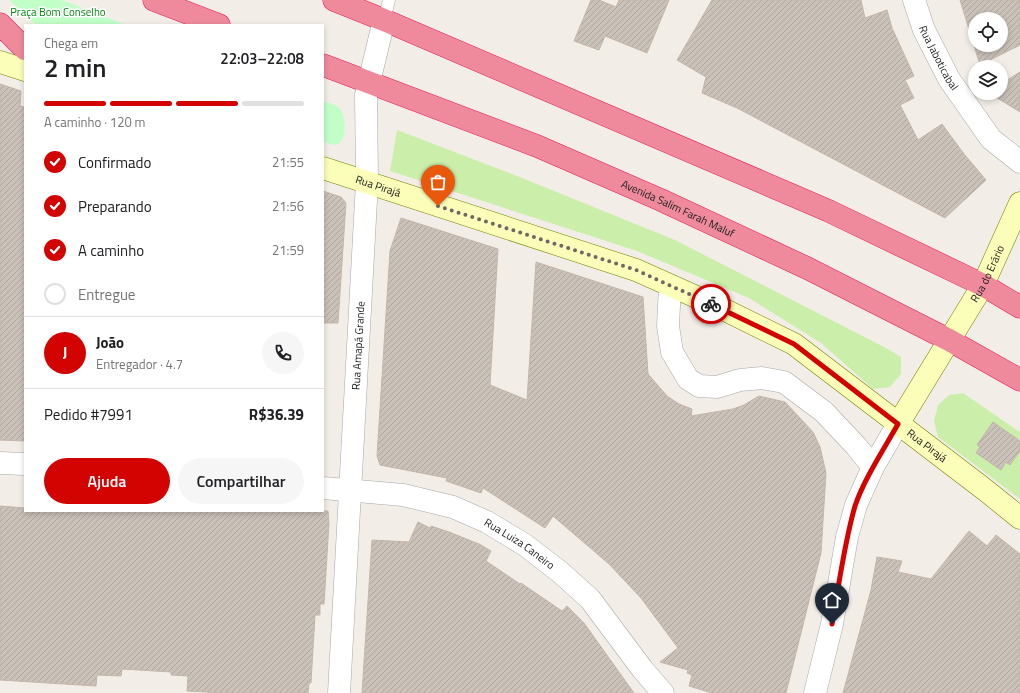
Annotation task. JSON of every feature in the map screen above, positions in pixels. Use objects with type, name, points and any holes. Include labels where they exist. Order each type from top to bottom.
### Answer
[{"type":"highway","points":[[154,0],[216,24]]},
{"type":"highway","points":[[334,0],[387,10],[829,211],[983,285],[1020,307]]},
{"type":"highway","points":[[0,24],[24,47]]},
{"type":"highway","name":"Avenida Salim Farah Maluf","points":[[324,65],[537,146],[661,200],[807,268],[949,340],[1020,380]]},
{"type":"street","name":"Rua Jaboticabal","points":[[914,0],[924,30],[949,79],[991,139],[1020,162]]},
{"type":"street","name":"Rua Amapá Grande","points":[[339,693],[367,182],[366,95],[387,10]]},
{"type":"street","points":[[0,62],[24,70]]},
{"type":"street","name":"Rua Pirajá","points":[[324,168],[636,270],[721,308],[794,344],[1020,518]]},
{"type":"street","name":"Rua do Erário","points":[[898,424],[983,285],[1015,222],[1020,204]]},
{"type":"street","points":[[670,286],[668,326],[672,352],[688,378],[699,386],[717,387],[740,380],[762,378],[784,382],[824,412],[873,466]]},
{"type":"street","points":[[814,693],[832,624],[848,537],[856,505],[873,466],[898,424]]},
{"type":"street","points":[[0,463],[24,464]]},
{"type":"street","name":"Rua Luiza Caneiro","points":[[324,488],[403,495],[453,507],[487,522],[525,545],[560,572],[590,599],[643,670],[663,693]]},
{"type":"green space","name":"Praça Bom Conselho","points":[[9,0],[62,0],[123,24],[35,24]]},
{"type":"green space","points":[[324,101],[338,107],[341,110],[344,120],[345,132],[341,142],[336,145],[324,141]]},
{"type":"green space","points":[[397,130],[517,176],[675,240],[886,348],[901,357],[901,374],[890,387],[873,389],[821,343],[749,298],[637,251],[390,171]]},
{"type":"green space","points":[[963,393],[1020,432],[1020,499],[938,437],[934,421],[938,405],[949,395]]},
{"type":"building","points":[[591,0],[599,0],[616,7],[619,0],[669,0],[647,53],[605,36],[599,50],[574,41]]},
{"type":"building","points":[[712,0],[861,0],[865,18],[887,10],[892,28],[914,76],[905,80],[914,98],[900,105],[918,140],[942,124],[964,154],[986,180],[945,218],[737,108],[702,93],[706,77],[677,60]]},
{"type":"building","points":[[960,0],[1020,0],[1020,45],[1008,51],[1008,12],[968,12],[968,26]]},
{"type":"building","points":[[976,52],[1006,52],[990,60],[978,60]]},
{"type":"building","points":[[1020,72],[1020,112],[1000,100],[1008,100],[1008,80]]},
{"type":"building","points":[[0,84],[21,91],[20,106],[24,107],[24,441],[0,440]]},
{"type":"building","points":[[324,191],[341,197],[346,203],[338,323],[324,323]]},
{"type":"building","points":[[401,218],[498,249],[490,385],[527,400],[536,262],[643,297],[648,374],[667,396],[679,404],[692,409],[691,416],[733,409],[744,405],[759,396],[785,402],[813,432],[820,447],[826,473],[821,553],[786,693],[712,693],[689,686],[692,675],[687,673],[688,670],[660,662],[678,648],[641,598],[609,564],[553,516],[545,528],[483,488],[481,493],[446,481],[447,478],[380,465],[377,456],[390,251]]},
{"type":"building","points":[[993,422],[1020,441],[1020,451],[1010,465],[1006,462],[1001,470],[976,453],[980,447],[977,445]]},
{"type":"building","points":[[0,506],[24,508],[24,512],[328,511],[329,523],[324,604],[320,604],[320,615],[315,615],[311,683],[309,683],[308,693],[222,693],[187,691],[188,676],[171,675],[171,672],[122,669],[121,676],[97,675],[96,686],[0,680]]},
{"type":"building","points":[[418,522],[430,528],[431,526],[479,544],[491,551],[486,561],[562,611],[567,606],[584,623],[634,693],[362,693],[372,540],[409,542]]},
{"type":"building","points":[[969,531],[987,546],[996,535],[1020,554],[1020,693],[843,693],[871,590],[877,557],[902,561],[898,572],[931,579]]},
{"type":"way so far","points":[[438,206],[538,240],[636,270],[711,304]]},
{"type":"route","points":[[711,304],[794,344],[898,424],[873,466],[856,505],[848,537],[832,624]]}]
